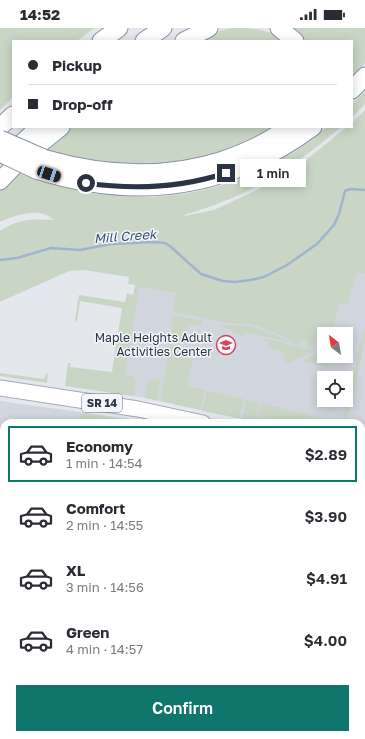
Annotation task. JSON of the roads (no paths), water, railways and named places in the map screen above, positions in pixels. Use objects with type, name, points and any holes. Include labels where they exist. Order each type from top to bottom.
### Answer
[{"type":"highway","points":[[102,40],[119,28]]},
{"type":"highway","points":[[145,40],[163,28]]},
{"type":"highway","points":[[186,40],[209,28]]},
{"type":"highway","points":[[279,28],[294,40]]},
{"type":"highway","points":[[353,89],[365,76]]},
{"type":"highway","points":[[0,127],[12,116]]},
{"type":"highway","points":[[0,164],[37,128]]},
{"type":"highway","points":[[0,181],[21,159],[60,128]]},
{"type":"highway","points":[[0,153],[41,164],[108,173],[162,173],[195,168],[234,156],[264,143],[286,128]]},
{"type":"highway","points":[[0,138],[67,179],[117,188],[151,188],[180,185],[211,178],[241,168],[270,155],[296,140],[311,128]]},
{"type":"main road","name":"SR 14","points":[[0,388],[138,409],[185,419]]},
{"type":"waterway","name":"Mill Creek","points":[[0,260],[17,258],[51,248],[80,250],[111,244],[154,242],[165,243],[171,247],[201,274],[223,281],[235,282],[251,280],[264,277],[287,265],[317,244],[334,225],[339,214],[345,191],[350,189],[365,190]]},
{"type":"place","name":"Maple Heights Adult Activities Center","points":[[226,345]]}]
